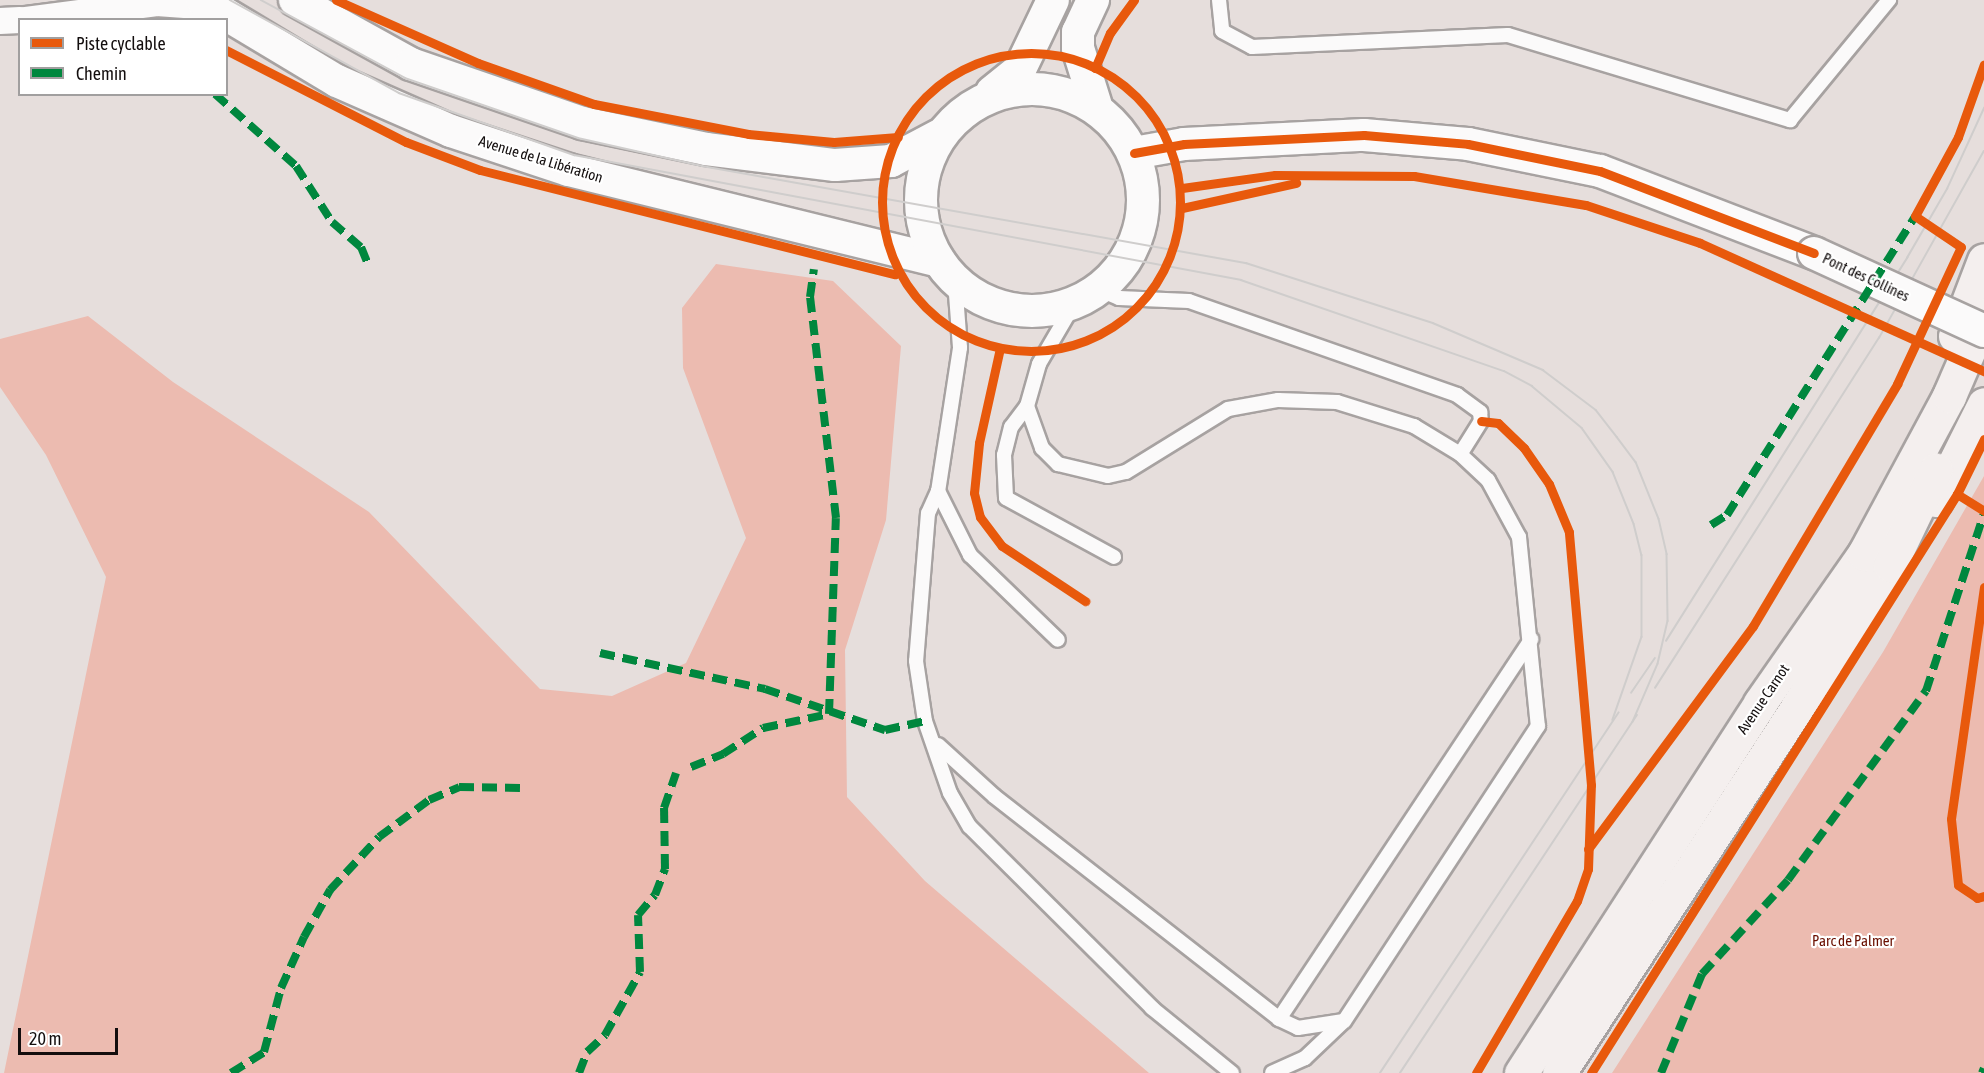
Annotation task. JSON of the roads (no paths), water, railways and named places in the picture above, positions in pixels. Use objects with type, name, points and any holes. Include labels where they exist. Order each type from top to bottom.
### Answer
[{"type":"main road","points":[[1760,703],[1934,388],[1984,260]]},
{"type":"main road","name":"Avenue Carnot","points":[[1521,1073],[1760,703],[1887,515],[1949,396],[1984,315]]},
{"type":"main road","points":[[1890,565],[1984,367]]},
{"type":"main road","points":[[1558,1073],[1890,565],[1936,501],[1984,404]]},
{"type":"street","points":[[295,0],[411,64],[527,108],[593,126],[706,149],[835,165],[891,161],[940,135]]},
{"type":"street","points":[[947,271],[921,205],[927,163],[940,135],[962,111],[989,95],[1020,69],[1053,0]]},
{"type":"street","points":[[1093,0],[1078,32],[1078,48],[1097,109]]},
{"type":"street","points":[[34,18],[73,8],[157,3],[207,4]]},
{"type":"street","name":"Avenue de la Libération","points":[[207,4],[337,81],[451,131],[569,170],[947,271],[998,307],[1022,313],[1086,297]]},
{"type":"street","points":[[0,21],[18,20]]},
{"type":"street","points":[[989,95],[1026,87],[1064,92],[1097,109],[1134,153],[1142,221],[1124,259],[1086,297]]},
{"type":"street","name":"Pont des Collines","points":[[1134,153],[1184,144],[1352,135],[1468,144],[1600,171],[1814,253],[1984,331]]},
{"type":"lane","points":[[1219,0],[1222,31],[1252,47],[1508,35],[1790,120],[1889,0]]},
{"type":"lane","points":[[947,271],[960,348],[938,491],[928,513],[916,661],[925,721],[938,745],[950,793],[970,827],[1152,1008],[1232,1073]]},
{"type":"lane","points":[[1114,557],[1006,498],[1004,455],[1011,427],[1027,406],[1039,364],[1086,297],[1189,301],[1457,395],[1480,412],[1481,421],[1460,454]]},
{"type":"lane","points":[[1027,406],[1042,448],[1058,464],[1108,476],[1152,458],[1200,422],[1228,410],[1278,400],[1309,398],[1368,411],[1414,426],[1460,454],[1488,480],[1519,537],[1539,714],[1532,738],[1344,1020],[1305,1058],[1272,1073]]},
{"type":"lane","points":[[938,491],[970,555],[1058,640]]},
{"type":"lane","points":[[1279,1019],[1531,639]]},
{"type":"lane","points":[[938,745],[994,796],[1279,1019],[1298,1029],[1318,1029],[1344,1020]]},
{"type":"tram line","points":[[230,0],[399,93],[574,155],[1241,280],[1504,371],[1532,386],[1582,428],[1613,472],[1634,524],[1642,555],[1642,637],[1613,720]]},
{"type":"tram line","points":[[261,0],[405,78],[578,138],[702,166],[1246,263],[1433,323],[1543,370],[1596,410],[1636,462],[1659,519],[1667,554],[1668,621],[1658,664],[1633,722]]},
{"type":"tram line","points":[[1666,641],[1907,258],[1947,189],[1984,108]]},
{"type":"tram line","points":[[1655,688],[1879,338],[1984,151]]},
{"type":"tram line","points":[[1631,693],[1655,658]]},
{"type":"tram line","points":[[1380,1073],[1618,713]]},
{"type":"tram line","points":[[1400,1073],[1637,715]]},
{"type":"park label","name":"Parc de Palmer","points":[[1853,941]]}]
